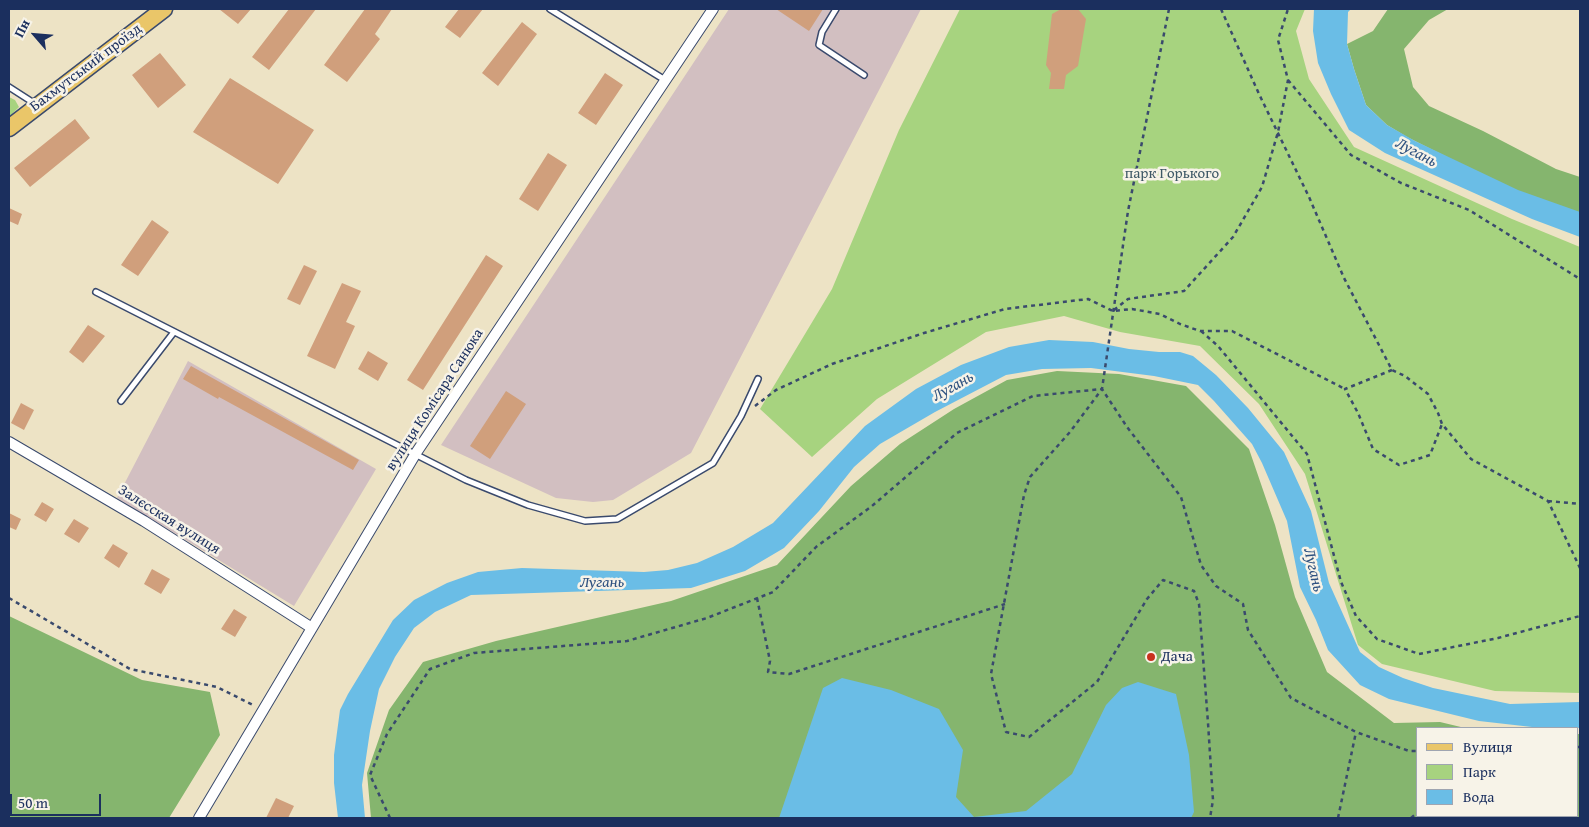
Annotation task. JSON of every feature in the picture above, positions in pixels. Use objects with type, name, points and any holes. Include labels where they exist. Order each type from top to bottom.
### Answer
[{"type":"main road","name":"Бахмутський проїзд","points":[[9,128],[164,9]]},
{"type":"street","name":"вулиця Комісара Санюка","points":[[200,818],[416,453],[713,9]]},
{"type":"street","name":"Залєсская вулиця","points":[[9,442],[144,521],[312,628]]},
{"type":"lane","points":[[550,9],[665,80]]},
{"type":"lane","points":[[836,9],[822,32],[819,46],[864,75]]},
{"type":"lane","points":[[9,87],[37,105]]},
{"type":"lane","points":[[96,292],[466,480],[528,505],[585,521],[617,519],[713,463],[741,416],[758,379]]},
{"type":"lane","points":[[121,400],[174,332]]},
{"type":"path","points":[[1169,9],[1128,212],[1102,389],[1070,432],[1030,477],[1024,495],[991,674],[1006,732],[1029,737],[1096,682],[1147,599],[1163,580],[1194,591],[1199,604],[1208,723],[1213,800],[1210,818]]},
{"type":"path","points":[[1221,9],[1309,197],[1344,278],[1392,370],[1405,376],[1428,394],[1442,424],[1471,458],[1548,501],[1580,504]]},
{"type":"path","points":[[1113,312],[1128,299],[1184,292],[1233,237],[1262,187],[1278,132],[1288,80],[1278,40],[1288,9]]},
{"type":"path","points":[[1288,80],[1351,155],[1401,183],[1469,210],[1580,280]]},
{"type":"path","points":[[741,416],[776,390],[832,364],[924,333],[1005,309],[1088,299],[1113,312],[1132,309],[1160,314],[1200,331],[1232,331],[1345,389],[1358,413],[1373,449],[1399,465],[1430,454],[1442,424]]},
{"type":"path","points":[[1200,331],[1218,346],[1307,454],[1341,582],[1356,616],[1377,639],[1419,654],[1498,638],[1580,616]]},
{"type":"path","points":[[1345,389],[1392,370]]},
{"type":"path","points":[[390,818],[370,775],[387,734],[430,669],[474,653],[627,641],[707,618],[773,592],[816,547],[872,506],[957,433],[1033,396],[1102,389]]},
{"type":"path","points":[[1102,389],[1127,427],[1181,497],[1201,565],[1216,586],[1243,604],[1248,630],[1291,698],[1356,732],[1409,751],[1416,751]]},
{"type":"path","points":[[1548,501],[1580,568]]},
{"type":"path","points":[[9,598],[130,669],[217,686],[263,710]]},
{"type":"path","points":[[757,598],[770,661],[768,672],[789,674],[1005,604]]},
{"type":"path","points":[[1338,818],[1356,732]]},
{"type":"shaded area","points":[[729,9],[921,9],[691,453],[613,500],[593,502],[556,498],[441,445]]},
{"type":"shaded area","points":[[188,361],[376,469],[294,606],[117,498]]},
{"type":"green space","name":"парк Горького","points":[[960,9],[1305,9],[1296,31],[1309,79],[1354,147],[1512,219],[1580,247],[1580,693],[1495,691],[1382,664],[1358,645],[1305,474],[1259,404],[1200,346],[1120,332],[1064,316],[986,332],[877,399],[812,457],[760,409],[832,289],[899,130]]},
{"type":"green space","points":[[1388,9],[1448,9],[1429,20],[1404,49],[1413,87],[1429,106],[1483,131],[1556,169],[1580,177],[1580,213],[1516,192],[1407,137],[1387,125],[1366,105],[1347,44],[1373,31]]},
{"type":"green space","points":[[9,97],[15,100],[19,107],[9,117]]},
{"type":"green space","points":[[1057,371],[1119,374],[1186,386],[1249,449],[1275,525],[1295,597],[1327,672],[1394,723],[1440,722],[1461,727],[1416,727],[1416,817],[1579,817],[1580,734],[1580,818],[371,818],[367,773],[389,710],[423,662],[496,641],[671,601],[777,565],[851,486],[900,444],[954,409],[1007,380]]},
{"type":"green space","points":[[9,616],[142,680],[210,692],[220,735],[169,818],[9,818]]},
{"type":"water","name":"Лугань","points":[[1314,9],[1351,9],[1348,12],[1347,44],[1354,69],[1366,105],[1387,125],[1415,141],[1518,190],[1580,212],[1580,237],[1532,219],[1385,153],[1349,130],[1318,63],[1313,31]]},
{"type":"water","name":"Лугань","points":[[1049,340],[1093,342],[1129,349],[1180,352],[1193,356],[1216,375],[1248,408],[1284,452],[1311,511],[1329,583],[1360,652],[1379,667],[1403,678],[1433,688],[1510,704],[1580,702],[1580,728],[1532,727],[1479,721],[1389,699],[1360,685],[1328,650],[1300,587],[1287,521],[1252,444],[1198,385],[1154,376],[1091,368],[1042,369],[1006,375],[935,412],[880,444],[854,467],[819,511],[784,548],[745,571],[691,588],[471,595],[435,612],[414,628],[395,657],[379,689],[370,731],[362,785],[365,818],[338,818],[334,783],[334,755],[340,710],[393,620],[414,600],[447,583],[478,572],[522,568],[644,572],[668,570],[697,563],[733,547],[773,523],[865,426],[916,389],[961,365],[1009,347]]},
{"type":"water","points":[[842,678],[891,690],[939,709],[963,750],[956,797],[974,817],[1026,811],[1072,774],[1106,705],[1122,688],[1138,682],[1176,694],[1189,755],[1194,812],[1191,818],[779,818],[823,688]]},
{"type":"building","points":[[219,9],[251,9],[238,24]]},
{"type":"building","points":[[289,9],[316,9],[269,70],[252,57]]},
{"type":"building","points":[[365,9],[392,9],[375,34],[380,39],[347,82],[324,65]]},
{"type":"building","points":[[459,9],[483,9],[460,38],[445,27]]},
{"type":"building","points":[[776,9],[823,9],[809,31]]},
{"type":"building","points":[[1061,9],[1078,9],[1086,19],[1078,66],[1066,75],[1064,89],[1049,89],[1051,73],[1046,65],[1052,14]]},
{"type":"building","points":[[522,22],[537,34],[498,86],[482,73]]},
{"type":"building","points":[[160,53],[186,85],[158,108],[132,75]]},
{"type":"building","points":[[605,73],[623,85],[596,125],[578,113]]},
{"type":"building","points":[[230,78],[314,130],[278,184],[193,132]]},
{"type":"building","points":[[75,119],[90,138],[30,187],[14,168]]},
{"type":"building","points":[[548,153],[567,165],[538,211],[519,199]]},
{"type":"building","points":[[9,208],[22,214],[18,225],[9,221]]},
{"type":"building","points":[[152,220],[169,232],[138,276],[121,265]]},
{"type":"building","points":[[486,255],[503,266],[423,390],[407,380]]},
{"type":"building","points":[[304,265],[317,271],[300,305],[287,299]]},
{"type":"building","points":[[342,283],[361,291],[346,322],[355,326],[335,369],[307,356]]},
{"type":"building","points":[[88,325],[105,336],[83,363],[69,352]]},
{"type":"building","points":[[368,351],[388,363],[378,381],[358,369]]},
{"type":"building","points":[[191,366],[359,460],[353,470],[183,379]]},
{"type":"building","points":[[506,391],[526,404],[490,459],[470,446]]},
{"type":"building","points":[[21,403],[34,410],[24,430],[11,423]]},
{"type":"building","points":[[42,502],[54,509],[46,522],[34,515]]},
{"type":"building","points":[[9,513],[21,519],[16,530],[9,527]]},
{"type":"building","points":[[74,519],[89,528],[79,543],[64,534]]},
{"type":"building","points":[[113,544],[128,553],[119,568],[104,558]]},
{"type":"building","points":[[152,569],[170,579],[161,594],[144,584]]},
{"type":"building","points":[[234,609],[247,617],[235,637],[221,629]]},
{"type":"building","points":[[276,798],[294,806],[288,818],[266,818]]},
{"type":"place","name":"Дача","points":[[1151,657]]}]
